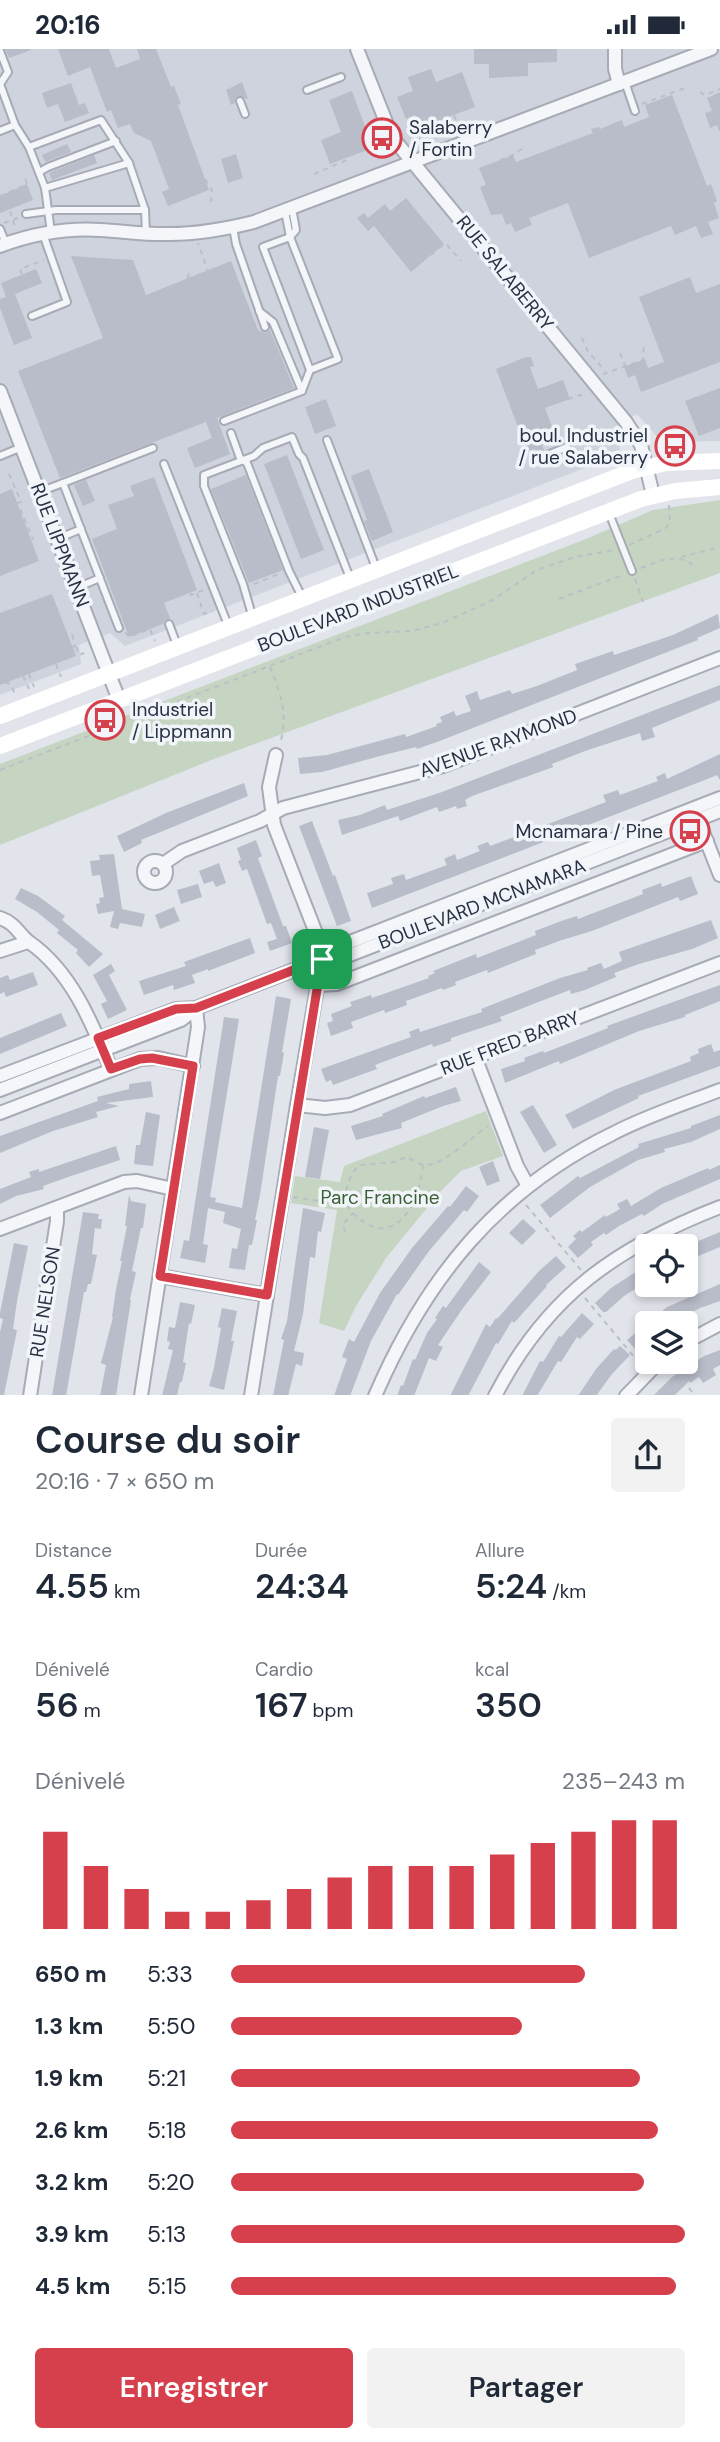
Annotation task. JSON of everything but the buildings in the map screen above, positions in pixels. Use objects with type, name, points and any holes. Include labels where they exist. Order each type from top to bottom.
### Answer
[{"type":"street","name":"RUE SALABERRY","points":[[357,49],[388,130],[626,422],[638,440],[653,495]]},
{"type":"street","points":[[615,49],[615,69],[622,83]]},
{"type":"street","points":[[3,245],[47,233],[90,229],[186,234],[233,227],[288,209],[711,49]]},
{"type":"street","name":"RUE LIPPMANN","points":[[0,391],[4,413],[22,447],[119,700]]},
{"type":"street","name":"BOULEVARD INDUSTRIEL","points":[[0,716],[646,467],[675,462],[720,461]]},
{"type":"street","name":"BOULEVARD INDUSTRIEL","points":[[0,746],[653,495],[685,489],[720,487]]},
{"type":"street","name":"AVENUE RAYMOND","points":[[163,863],[182,851],[285,807],[443,766],[720,658]]},
{"type":"street","points":[[251,1395],[322,959],[319,942],[272,814],[269,787],[276,755]]},
{"type":"street","name":"BOULEVARD MCNAMARA","points":[[0,1090],[176,1009],[196,1008],[322,959],[337,960],[696,814],[720,798]]},
{"type":"street","name":"BOULEVARD MCNAMARA","points":[[696,814],[720,811]]},
{"type":"street","points":[[696,814],[720,874]]},
{"type":"street","points":[[317,985],[337,984],[707,841]]},
{"type":"street","points":[[0,918],[14,926],[28,942],[38,947],[65,978],[101,1044],[111,1069]]},
{"type":"street","points":[[0,951],[28,942]]},
{"type":"street","name":"RUE FRED BARRY","points":[[297,1105],[325,1108],[350,1105],[720,963]]},
{"type":"street","points":[[141,1395],[193,1066],[198,1027],[196,1008]]},
{"type":"street","name":"BOULEVARD MCNAMARA","points":[[0,1076],[101,1044]]},
{"type":"street","points":[[475,1057],[517,1166],[528,1186]]},
{"type":"street","points":[[0,1113],[140,1059],[152,1058],[193,1066]]},
{"type":"street","points":[[374,1395],[407,1329],[438,1279],[479,1231],[528,1186],[609,1135],[720,1090]]},
{"type":"street","points":[[0,1229],[128,1181],[173,1189]]},
{"type":"street","points":[[495,1395],[534,1333],[588,1279],[646,1239],[720,1207]]},
{"type":"street","name":"RUE NELSON","points":[[30,1395],[57,1208]]},
{"type":"street","points":[[160,1276],[267,1295]]},
{"type":"street","points":[[698,1336],[720,1324]]},
{"type":"street","points":[[626,1395],[651,1374]]},
{"type":"lane","points":[[0,51],[8,72],[0,84],[15,125],[29,147],[45,188],[51,258],[67,302],[32,316]]},
{"type":"lane","points":[[307,90],[341,77]]},
{"type":"lane","points":[[622,83],[638,108]]},
{"type":"lane","points":[[240,101],[245,114]]},
{"type":"lane","points":[[29,147],[101,120],[128,163],[145,210],[146,234]]},
{"type":"lane","points":[[0,131],[15,125]]},
{"type":"lane","points":[[39,173],[116,141]]},
{"type":"lane","points":[[45,188],[128,163]]},
{"type":"lane","points":[[224,421],[302,391],[310,370],[263,247],[290,237],[296,230],[288,209]]},
{"type":"lane","points":[[24,215],[49,211],[145,210]]},
{"type":"lane","points":[[233,227],[236,244],[265,327]]},
{"type":"lane","points":[[0,229],[3,245]]},
{"type":"lane","points":[[290,237],[338,359],[310,370]]},
{"type":"lane","points":[[259,311],[273,322],[302,391]]},
{"type":"lane","points":[[231,433],[242,460],[247,463],[302,599]]},
{"type":"lane","points":[[253,618],[243,584],[204,486],[204,475],[254,456],[263,448],[292,437],[303,458],[351,580]]},
{"type":"lane","points":[[327,439],[376,570]]},
{"type":"lane","points":[[0,456],[22,447]]},
{"type":"lane","points":[[545,456],[567,447]]},
{"type":"lane","points":[[39,492],[153,448]]},
{"type":"lane","points":[[164,464],[229,627]]},
{"type":"lane","points":[[63,483],[122,630]]},
{"type":"lane","points":[[609,511],[632,572]]},
{"type":"lane","points":[[57,539],[81,529]]},
{"type":"lane","points":[[76,588],[100,578]]},
{"type":"lane","points":[[169,624],[177,647]]},
{"type":"path","points":[[638,108],[685,88]]},
{"type":"path","points":[[700,92],[705,95],[720,89]]},
{"type":"path","points":[[437,125],[455,116],[461,134]]},
{"type":"path","points":[[500,160],[526,146]]},
{"type":"path","points":[[314,174],[349,159]]},
{"type":"path","points":[[0,196],[27,184],[25,178]]},
{"type":"path","points":[[205,179],[212,190],[211,205]]},
{"type":"path","points":[[10,211],[17,231]]},
{"type":"path","points":[[6,222],[24,215]]},
{"type":"path","points":[[190,272],[187,279],[208,271],[198,243]]},
{"type":"path","points":[[431,255],[444,244],[461,261]]},
{"type":"path","points":[[22,274],[20,269],[51,258]]},
{"type":"path","points":[[582,338],[587,350],[607,373]]},
{"type":"path","points":[[600,375],[643,360],[644,344]]},
{"type":"path","points":[[620,353],[625,367]]},
{"type":"path","points":[[568,399],[591,392]]},
{"type":"path","points":[[9,474],[33,540]]},
{"type":"path","points":[[626,547],[666,528],[670,519],[669,506]]},
{"type":"path","points":[[678,557],[720,547]]},
{"type":"path","name":"BOULEVARD INDUSTRIEL","points":[[0,770],[359,634],[412,631],[442,623],[482,606],[537,570],[575,557],[618,549]]},
{"type":"path","points":[[250,586],[284,572]]},
{"type":"path","points":[[632,572],[643,602]]},
{"type":"path","points":[[191,593],[207,588]]},
{"type":"path","points":[[197,593],[204,614]]},
{"type":"path","points":[[122,630],[129,637],[150,629],[155,641]]},
{"type":"path","points":[[72,633],[74,647],[79,655],[84,653]]},
{"type":"path","points":[[56,664],[61,677]]},
{"type":"path","points":[[269,666],[282,701],[282,738]]},
{"type":"path","points":[[29,674],[34,687]]},
{"type":"path","points":[[23,676],[29,689]]},
{"type":"path","points":[[5,683],[11,684],[15,695]]},
{"type":"path","points":[[137,708],[140,717]]},
{"type":"path","points":[[112,718],[115,726]]},
{"type":"path","points":[[423,1165],[412,1206],[393,1225],[383,1228],[371,1226],[347,1205],[346,1190],[353,1172],[361,1165],[393,1162],[407,1157],[423,1165],[440,1160],[492,1123]]},
{"type":"path","points":[[346,1190],[351,1192]]},
{"type":"path","points":[[291,1197],[347,1205]]},
{"type":"path","points":[[523,1201],[583,1273]]},
{"type":"path","points":[[345,1232],[344,1222],[354,1213]]},
{"type":"path","points":[[582,1295],[635,1358]]},
{"type":"path","points":[[676,1374],[695,1395]]},
{"type":"shaded area","points":[[0,49],[720,49],[720,441],[662,442],[637,414],[616,426],[620,451],[595,464],[125,646],[110,633],[79,645],[81,664],[0,695]]},
{"type":"green space","points":[[720,500],[720,573],[214,759],[0,845],[0,764],[586,539],[653,510]]},
{"type":"green space","name":"Parc Francine","points":[[486,1111],[503,1156],[461,1171],[440,1192],[386,1258],[344,1331],[319,1323],[337,1210],[291,1203],[295,1176],[340,1182],[344,1166]]},
{"type":"place","name":"Salaberry / Fortin","points":[[382,138]]},
{"type":"place","name":"boul. Industriel / rue Salaberry","points":[[675,446]]},
{"type":"place","name":"Industriel / Lippmann","points":[[105,720]]},
{"type":"place","name":"Mcnamara / Pine","points":[[690,831]]},
{"type":"route","points":[[322,959],[267,1295],[160,1276],[193,1066],[152,1058],[140,1059],[111,1069],[98,1038],[176,1009],[196,1008],[322,959]]}]
